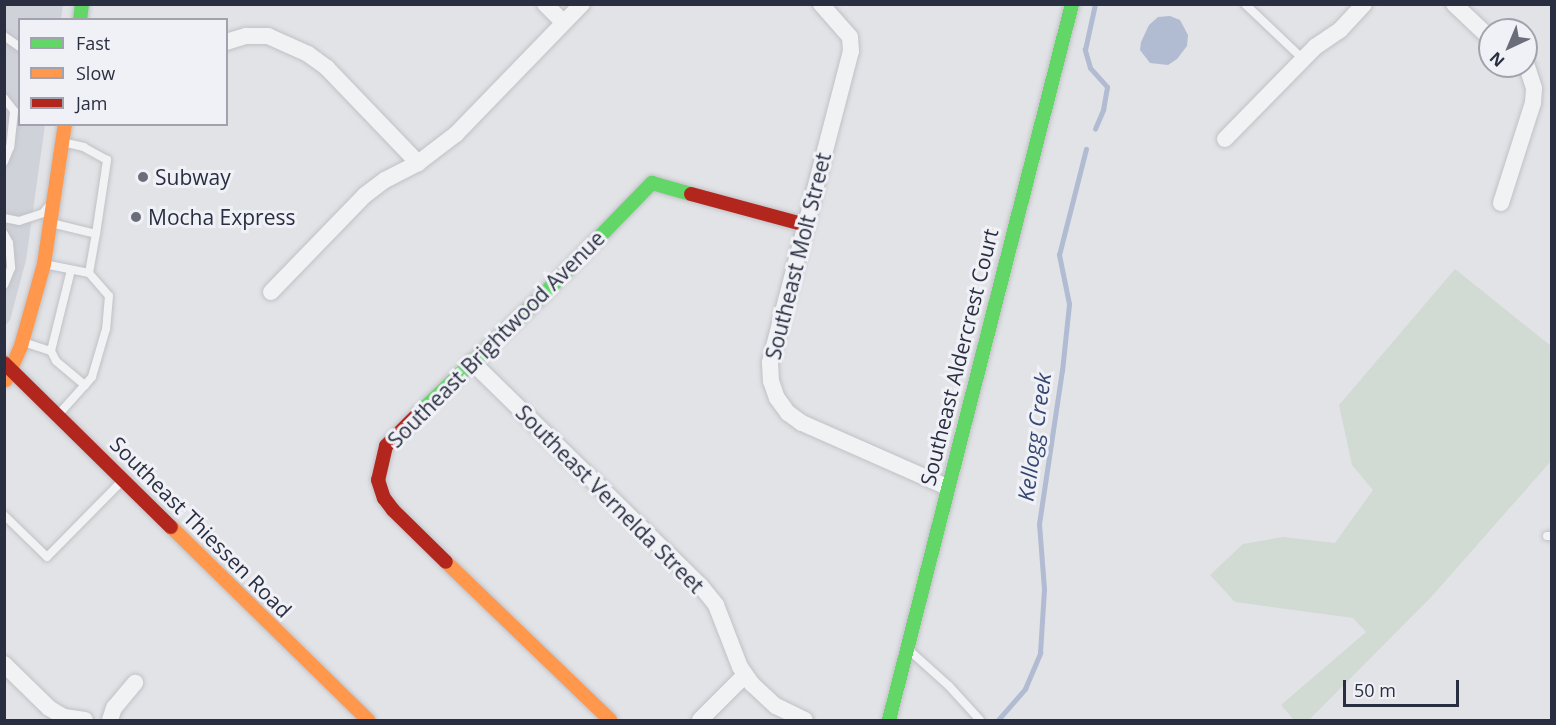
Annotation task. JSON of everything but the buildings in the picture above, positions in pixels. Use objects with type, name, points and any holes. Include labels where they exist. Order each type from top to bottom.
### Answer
[{"type":"street","points":[[545,4],[563,22]]},
{"type":"street","points":[[271,292],[365,195],[385,180],[418,163],[456,134],[582,4]]},
{"type":"street","name":"Southeast Molt Street","points":[[821,4],[850,37],[851,51],[770,363],[771,381],[777,398],[788,413],[802,423],[947,487]]},
{"type":"street","name":"Southeast Aldercrest Court","points":[[889,720],[1072,4]]},
{"type":"street","points":[[1226,139],[1303,59],[1340,30],[1364,4]]},
{"type":"street","points":[[1454,4],[1478,27]]},
{"type":"street","points":[[228,41],[246,36],[268,36],[308,54],[327,68],[418,163]]},
{"type":"street","points":[[1502,203],[1533,103],[1534,88],[1531,78]]},
{"type":"street","points":[[4,384],[8,366],[22,342],[44,264],[65,126]]},
{"type":"street","name":"Southeast Brightwood Avenue","points":[[610,720],[393,510],[380,490],[379,463],[386,446],[652,183],[806,225]]},
{"type":"street","name":"Southeast Vernelda Street","points":[[472,363],[700,585],[716,605],[745,675],[776,706],[805,720]]},
{"type":"street","name":"Southeast Thiessen Road","points":[[8,366],[368,720]]},
{"type":"street","points":[[4,664],[49,708],[64,717],[85,720]]},
{"type":"street","points":[[700,720],[745,675]]},
{"type":"street","points":[[110,720],[114,708],[135,682]]},
{"type":"lane","points":[[1245,4],[1303,59]]},
{"type":"lane","points":[[4,36],[18,46]]},
{"type":"lane","points":[[4,98],[14,111],[10,147],[4,162]]},
{"type":"lane","points":[[62,142],[84,147],[107,160],[89,273]]},
{"type":"lane","points":[[4,219],[19,221],[30,218],[43,213],[54,200]]},
{"type":"lane","points":[[50,223],[96,234]]},
{"type":"lane","points":[[4,234],[9,243],[11,268],[4,285]]},
{"type":"lane","points":[[44,264],[89,273],[108,297],[106,329],[93,376],[58,415]]},
{"type":"lane","points":[[71,270],[51,351],[56,361],[85,385]]},
{"type":"lane","points":[[22,342],[51,351]]},
{"type":"lane","points":[[4,515],[47,557],[124,480]]},
{"type":"lane","points":[[907,649],[949,686],[980,720]]},
{"type":"shaded area","points":[[5,5],[63,5],[61,18],[18,18],[18,126],[45,126],[26,260],[10,320],[5,326]]},
{"type":"shaded area","points":[[1455,269],[1551,346],[1551,461],[1433,595],[1309,720],[1294,720],[1281,705],[1366,632],[1353,618],[1235,602],[1210,575],[1243,544],[1283,537],[1335,543],[1373,490],[1352,465],[1339,405]]},
{"type":"water","points":[[1170,16],[1180,20],[1188,35],[1187,46],[1177,59],[1168,65],[1150,63],[1140,50],[1141,42],[1149,25],[1158,17]]},
{"type":"waterway","name":"Kellogg Creek","points":[[1095,4],[1085,50],[1090,68],[1107,87],[1103,110],[1095,129]]},
{"type":"waterway","name":"Kellogg Creek","points":[[998,720],[1025,689],[1040,653],[1044,589],[1039,524],[1062,371],[1069,304],[1059,255],[1086,149]]},
{"type":"traffic: fast","points":[[80,18],[82,4]]},
{"type":"traffic: fast","points":[[889,720],[1072,4]]},
{"type":"traffic: fast","points":[[418,414],[542,296],[652,183],[691,194]]},
{"type":"traffic: slow","points":[[6,380],[21,346],[44,264],[65,126]]},
{"type":"traffic: slow","points":[[171,527],[368,720]]},
{"type":"traffic: slow","points":[[446,562],[610,720]]},
{"type":"traffic: jam","points":[[691,194],[806,225]]},
{"type":"traffic: jam","points":[[4,363],[171,527]]},
{"type":"traffic: jam","points":[[418,414],[386,446],[378,480],[384,498],[393,510],[446,562]]},
{"type":"place","name":"Subway","points":[[143,177]]},
{"type":"place","name":"Mocha Express","points":[[136,217]]}]
